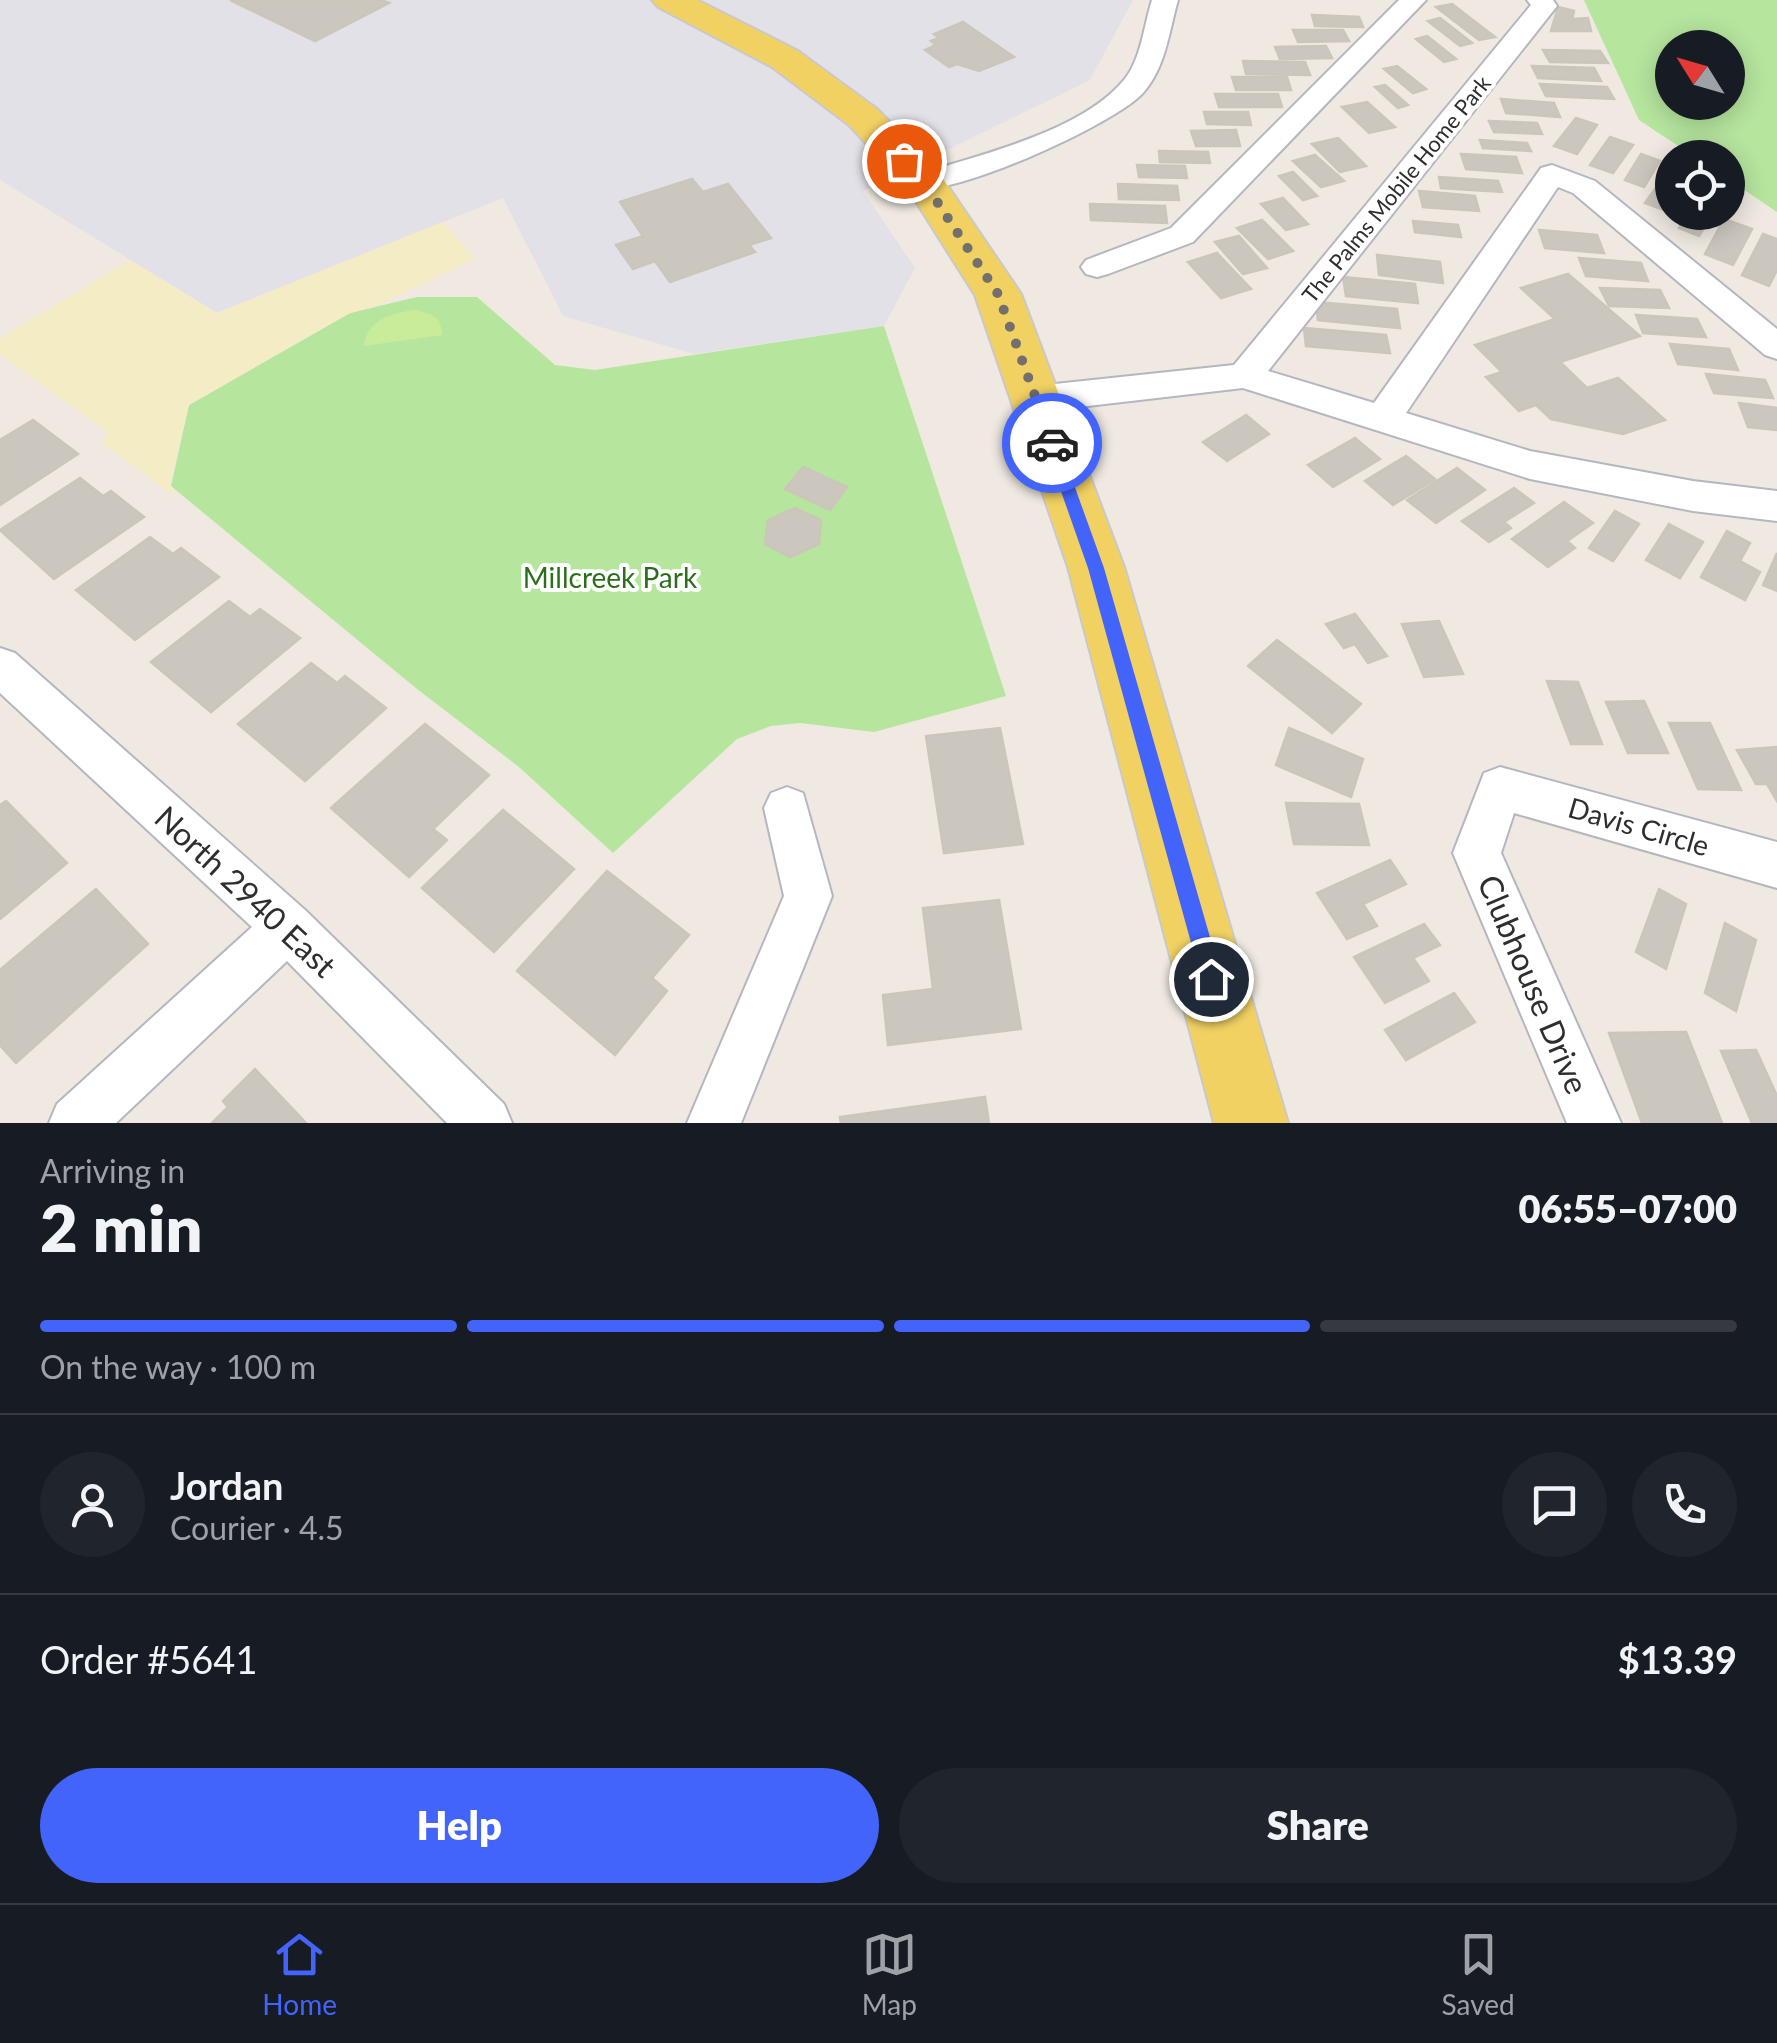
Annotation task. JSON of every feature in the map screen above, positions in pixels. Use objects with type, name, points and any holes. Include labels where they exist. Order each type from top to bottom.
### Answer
[{"type":"main road","points":[[670,0],[785,59],[863,117],[931,194],[998,294],[1096,568],[1251,1123]]},
{"type":"street","points":[[931,194],[1090,118],[1134,86],[1165,0]]},
{"type":"street","points":[[1097,267],[1182,235],[1413,0]]},
{"type":"street","name":"The Palms Mobile Home Park","points":[[1244,376],[1544,6],[1540,0]]},
{"type":"street","points":[[1383,418],[1552,174],[1584,187],[1777,347]]},
{"type":"street","points":[[1036,399],[1244,376],[1530,465],[1693,496],[1777,506]]},
{"type":"street","name":"North 2940 East","points":[[0,666],[288,927],[484,1123]]},
{"type":"street","name":"Davis Circle","points":[[1500,788],[1777,865]]},
{"type":"street","name":"Clubhouse Drive","points":[[1500,788],[1477,853],[1594,1123]]},
{"type":"street","points":[[714,1123],[808,896],[787,808]]},
{"type":"street","points":[[76,1123],[288,927]]},
{"type":"shaded area","points":[[0,0],[1133,0],[1090,80],[863,191],[915,268],[884,326],[694,354],[563,316],[503,198],[217,313],[0,180]]},
{"type":"green space","points":[[1584,0],[1777,0],[1777,212],[1745,190],[1745,140],[1669,140],[1639,120]]},
{"type":"green space","name":"Millcreek Park","points":[[417,297],[477,297],[555,365],[595,370],[884,326],[1006,696],[874,732],[800,723],[771,726],[737,739],[613,853],[519,767],[417,689],[171,486],[189,405],[350,313]]},
{"type":"green space","points":[[415,310],[434,317],[442,335],[364,346],[375,324]]},
{"type":"sand","points":[[442,222],[475,259],[374,307],[350,313],[189,405],[170,483],[176,498],[102,443],[108,432],[0,355],[0,338],[130,260],[217,313]]},
{"type":"building","points":[[230,0],[381,0],[389,3],[315,41]]},
{"type":"building","points":[[1452,4],[1495,37],[1479,40],[1436,7]]},
{"type":"building","points":[[1558,7],[1574,11],[1572,19],[1588,18],[1591,31],[1551,31]]},
{"type":"building","points":[[1312,15],[1359,17],[1363,27],[1315,26]]},
{"type":"building","points":[[1440,18],[1472,43],[1460,46],[1428,21]]},
{"type":"building","points":[[963,22],[1014,57],[979,71],[957,64],[949,67],[925,50],[936,45],[931,41],[939,38],[934,34]]},
{"type":"building","points":[[1293,30],[1343,30],[1349,41],[1298,42]]},
{"type":"building","points":[[1427,36],[1456,59],[1444,62],[1416,39]]},
{"type":"building","points":[[1326,46],[1332,58],[1280,59],[1275,47]]},
{"type":"building","points":[[1543,50],[1600,51],[1608,63],[1550,62]]},
{"type":"building","points":[[1243,61],[1305,62],[1310,75],[1246,74]]},
{"type":"building","points":[[1397,66],[1426,89],[1413,93],[1384,69]]},
{"type":"building","points":[[1532,66],[1594,68],[1601,81],[1538,78]]},
{"type":"building","points":[[1232,77],[1287,77],[1291,90],[1236,90]]},
{"type":"building","points":[[1540,84],[1607,87],[1614,99],[1546,96]]},
{"type":"building","points":[[1385,85],[1408,105],[1398,108],[1375,87]]},
{"type":"building","points":[[1215,94],[1278,94],[1282,107],[1219,107]]},
{"type":"building","points":[[1501,99],[1554,103],[1560,117],[1506,113]]},
{"type":"building","points":[[1367,102],[1395,127],[1369,133],[1342,107]]},
{"type":"building","points":[[1204,112],[1248,112],[1251,125],[1207,124]]},
{"type":"building","points":[[1576,118],[1597,125],[1577,154],[1554,146]]},
{"type":"building","points":[[1489,121],[1537,123],[1542,134],[1494,132]]},
{"type":"building","points":[[1236,130],[1240,146],[1196,146],[1191,131]]},
{"type":"building","points":[[1610,137],[1633,145],[1613,173],[1590,165]]},
{"type":"building","points":[[1338,138],[1366,166],[1340,172],[1312,144]]},
{"type":"building","points":[[1480,140],[1527,143],[1531,151],[1483,148]]},
{"type":"building","points":[[1159,151],[1208,152],[1210,163],[1160,162]]},
{"type":"building","points":[[1461,154],[1516,157],[1522,173],[1466,169]]},
{"type":"building","points":[[1641,154],[1655,159],[1655,169],[1644,187],[1625,180]]},
{"type":"building","points":[[1315,155],[1344,181],[1321,187],[1293,161]]},
{"type":"building","points":[[1137,165],[1185,166],[1187,178],[1139,177]]},
{"type":"building","points":[[1293,172],[1317,196],[1303,200],[1279,176]]},
{"type":"building","points":[[1439,177],[1498,181],[1502,192],[1441,188]]},
{"type":"building","points":[[692,179],[703,192],[728,184],[771,238],[749,245],[755,252],[670,282],[655,261],[633,269],[616,245],[643,236],[620,202]]},
{"type":"building","points":[[1118,184],[1177,186],[1179,200],[1119,199]]},
{"type":"building","points":[[1655,189],[1655,207],[1645,203]]},
{"type":"building","points":[[1419,191],[1475,196],[1479,211],[1423,207]]},
{"type":"building","points":[[1283,198],[1308,224],[1286,230],[1261,204]]},
{"type":"building","points":[[1090,204],[1165,206],[1167,223],[1091,220]]},
{"type":"building","points":[[1262,220],[1293,251],[1268,259],[1237,228]]},
{"type":"building","points":[[1413,221],[1458,225],[1461,237],[1415,232]]},
{"type":"building","points":[[1752,229],[1733,265],[1705,254],[1718,230]]},
{"type":"building","points":[[1539,230],[1597,235],[1604,253],[1545,248]]},
{"type":"building","points":[[1763,234],[1777,239],[1777,270],[1769,286],[1742,275]]},
{"type":"building","points":[[1239,236],[1267,268],[1243,274],[1215,242]]},
{"type":"building","points":[[1217,253],[1251,289],[1221,298],[1188,262]]},
{"type":"building","points":[[1377,255],[1440,262],[1443,283],[1379,275]]},
{"type":"building","points":[[1579,258],[1641,263],[1648,281],[1586,276]]},
{"type":"building","points":[[1568,274],[1640,336],[1560,362],[1587,388],[1618,378],[1665,420],[1623,434],[1551,419],[1536,405],[1519,411],[1486,377],[1502,372],[1475,345],[1555,319],[1521,288]]},
{"type":"building","points":[[1343,277],[1415,284],[1418,303],[1346,296]]},
{"type":"building","points":[[1600,288],[1660,290],[1669,308],[1609,306]]},
{"type":"building","points":[[1316,302],[1397,309],[1400,328],[1318,320]]},
{"type":"building","points":[[1636,315],[1697,319],[1706,337],[1643,333]]},
{"type":"building","points":[[1304,328],[1386,335],[1390,353],[1306,346]]},
{"type":"building","points":[[1670,344],[1729,349],[1738,370],[1678,364]]},
{"type":"building","points":[[1706,374],[1765,380],[1773,398],[1714,393]]},
{"type":"building","points":[[1739,403],[1777,408],[1777,430],[1748,427]]},
{"type":"building","points":[[1246,415],[1269,434],[1227,461],[1203,442]]},
{"type":"building","points":[[33,420],[78,454],[0,505],[0,440]]},
{"type":"building","points":[[1355,438],[1380,459],[1333,487],[1308,465]]},
{"type":"building","points":[[1406,456],[1435,479],[1393,505],[1365,481]]},
{"type":"building","points":[[803,467],[847,487],[830,510],[785,489]]},
{"type":"building","points":[[1457,468],[1485,490],[1436,523],[1407,500]]},
{"type":"building","points":[[80,478],[103,496],[111,491],[144,517],[54,579],[0,530]]},
{"type":"building","points":[[1514,488],[1534,503],[1504,522],[1511,528],[1489,542],[1462,521]]},
{"type":"building","points":[[1564,502],[1593,523],[1567,541],[1575,548],[1548,567],[1512,539]]},
{"type":"building","points":[[795,508],[821,520],[819,544],[790,557],[765,544],[768,520]]},
{"type":"building","points":[[1615,511],[1639,524],[1613,561],[1589,548]]},
{"type":"building","points":[[1669,524],[1703,542],[1680,578],[1646,560]]},
{"type":"building","points":[[1727,531],[1750,543],[1740,561],[1760,572],[1745,600],[1701,577]]},
{"type":"building","points":[[150,537],[173,554],[181,548],[219,577],[135,640],[76,590]]},
{"type":"building","points":[[1777,553],[1777,591],[1763,585]]},
{"type":"building","points":[[229,601],[250,617],[260,609],[300,638],[211,712],[151,662]]},
{"type":"building","points":[[1355,614],[1387,656],[1368,663],[1355,644],[1344,648],[1326,624]]},
{"type":"building","points":[[1439,621],[1463,674],[1424,677],[1402,624]]},
{"type":"building","points":[[1277,640],[1361,704],[1332,733],[1248,666]]},
{"type":"building","points":[[311,663],[337,683],[345,676],[386,708],[305,781],[238,724]]},
{"type":"building","points":[[1547,681],[1578,682],[1602,744],[1571,744]]},
{"type":"building","points":[[1644,701],[1668,753],[1628,753],[1606,702]]},
{"type":"building","points":[[1669,723],[1710,723],[1741,790],[1698,789]]},
{"type":"building","points":[[425,724],[489,775],[433,829],[447,840],[409,877],[331,808]]},
{"type":"building","points":[[1000,728],[1023,844],[944,853],[926,736]]},
{"type":"building","points":[[1289,728],[1363,759],[1351,797],[1276,765]]},
{"type":"building","points":[[1777,747],[1777,801],[1767,784],[1756,784],[1737,750]]},
{"type":"building","points":[[6,801],[67,863],[0,919],[0,805]]},
{"type":"building","points":[[1286,803],[1359,804],[1369,845],[1294,844]]},
{"type":"building","points":[[503,810],[574,869],[494,952],[422,888]]},
{"type":"building","points":[[1390,860],[1406,884],[1363,904],[1377,926],[1347,939],[1317,893]]},
{"type":"building","points":[[607,871],[689,935],[652,978],[667,991],[615,1055],[517,971]]},
{"type":"building","points":[[96,889],[148,944],[16,1063],[0,1045],[0,970]]},
{"type":"building","points":[[1659,889],[1686,904],[1666,969],[1636,952]]},
{"type":"building","points":[[999,900],[1021,1029],[888,1045],[883,995],[933,989],[923,908]]},
{"type":"building","points":[[1725,923],[1756,940],[1736,1011],[1705,993]]},
{"type":"building","points":[[1424,924],[1440,945],[1413,958],[1429,981],[1385,1003],[1354,957]]},
{"type":"building","points":[[1454,993],[1475,1022],[1406,1060],[1385,1030]]},
{"type":"building","points":[[1686,1032],[1722,1123],[1642,1123],[1609,1033]]},
{"type":"building","points":[[1756,1050],[1777,1096],[1777,1123],[1752,1123],[1721,1051]]},
{"type":"building","points":[[255,1069],[306,1123],[212,1123],[228,1107],[223,1101]]},
{"type":"building","points":[[985,1097],[989,1123],[841,1123],[840,1117]]},
{"type":"way so far","points":[[904,161],[924,182],[998,294],[1052,443]]},
{"type":"route","points":[[1052,443],[1096,568],[1211,979]]}]
